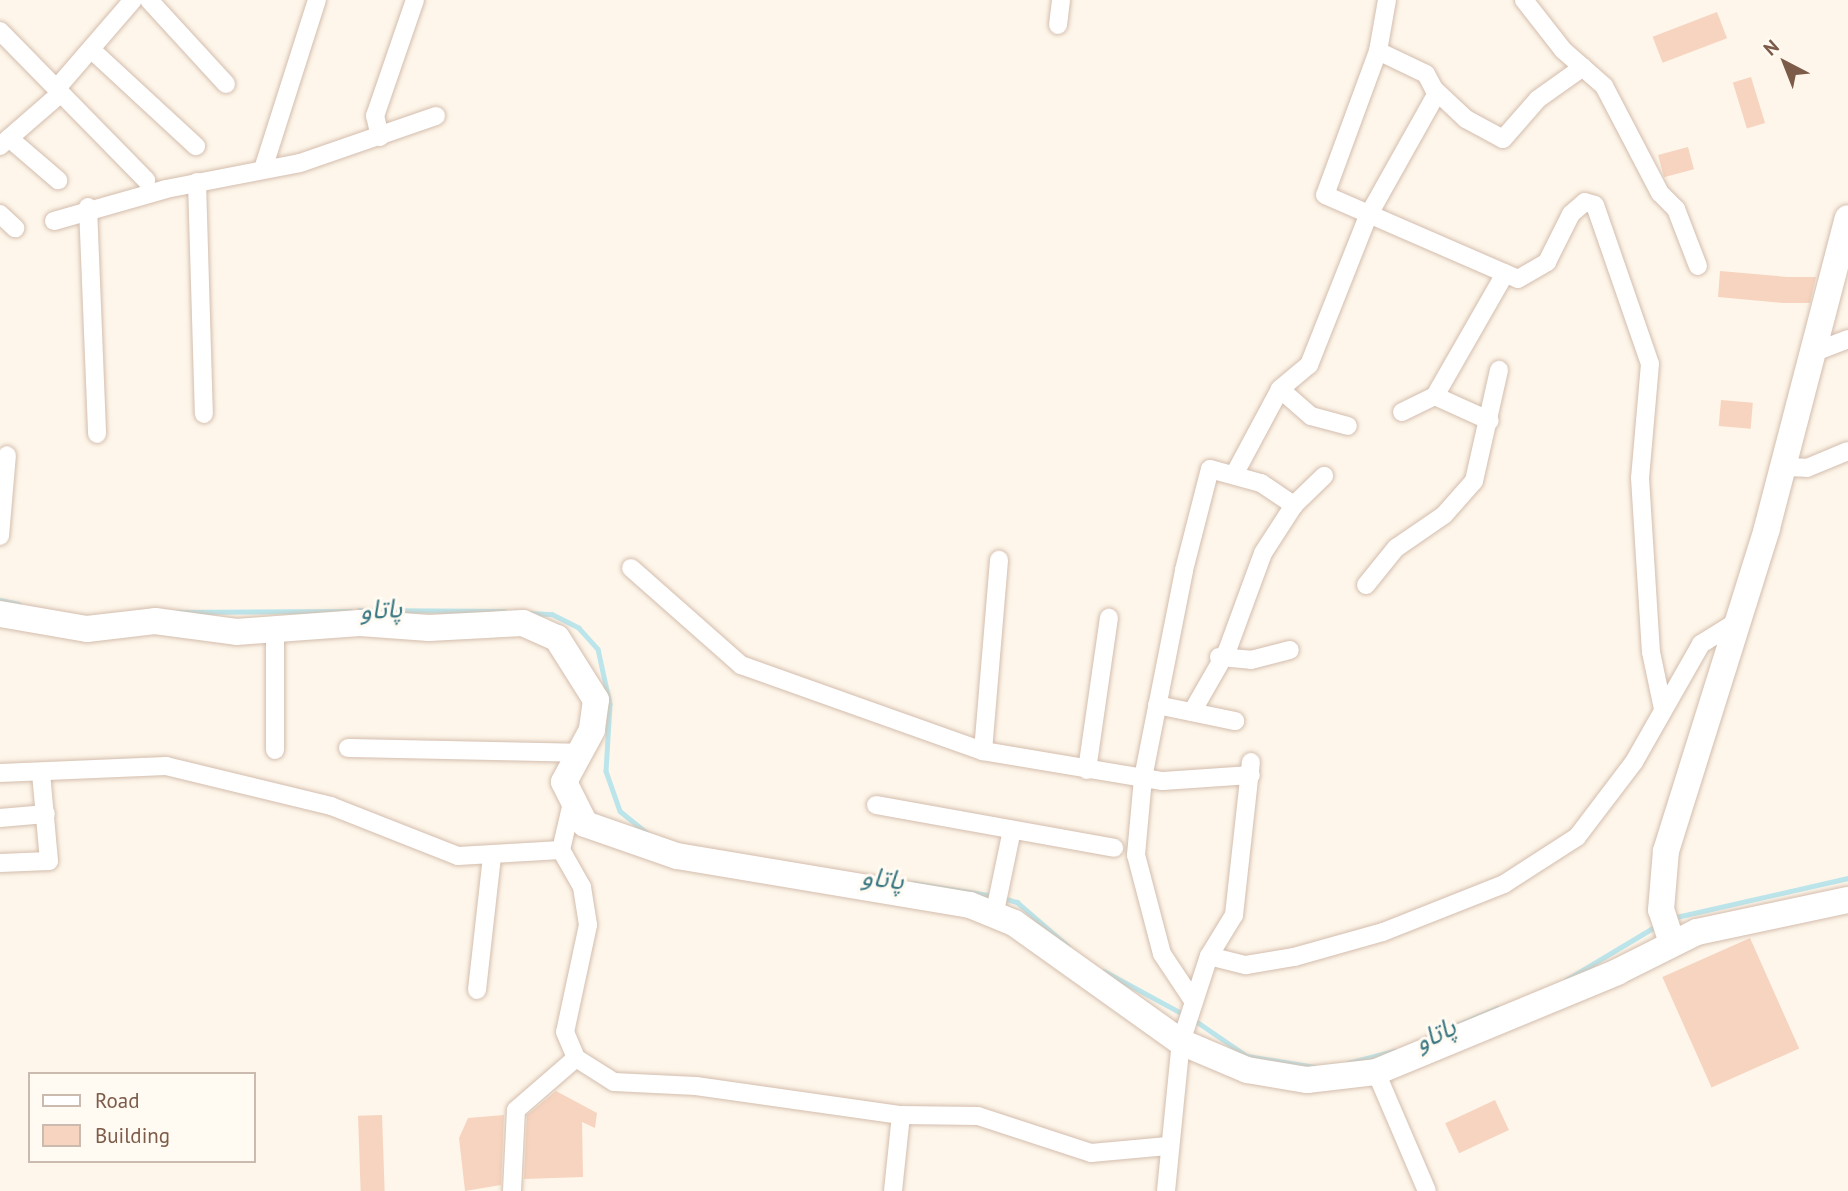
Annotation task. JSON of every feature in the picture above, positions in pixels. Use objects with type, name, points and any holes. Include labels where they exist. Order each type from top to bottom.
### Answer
[{"type":"street","points":[[58,180],[5,142],[59,90],[93,52],[133,0]]},
{"type":"street","points":[[149,0],[226,84]]},
{"type":"street","points":[[263,169],[317,0]]},
{"type":"street","points":[[380,137],[375,116],[415,0]]},
{"type":"street","points":[[1058,25],[1061,0]]},
{"type":"street","points":[[1387,0],[1378,51],[1325,195],[1518,279],[1547,262],[1571,215],[1585,202],[1595,205],[1650,363],[1640,478],[1651,652],[1663,709]]},
{"type":"street","points":[[1524,0],[1604,86],[1660,193],[1675,209],[1698,266]]},
{"type":"street","points":[[0,32],[146,180]]},
{"type":"street","points":[[1378,51],[1426,74],[1437,93],[1503,139],[1538,99],[1584,67]]},
{"type":"street","points":[[93,52],[196,146]]},
{"type":"street","points":[[1235,473],[1280,390],[1309,365],[1368,216],[1437,93]]},
{"type":"street","points":[[54,221],[88,207],[263,169],[380,137],[436,116]]},
{"type":"street","points":[[197,183],[204,414]]},
{"type":"street","points":[[88,207],[97,433]]},
{"type":"street","points":[[0,214],[15,228]]},
{"type":"street","points":[[1666,926],[1667,850],[1733,624],[1783,467],[1848,218]]},
{"type":"street","points":[[1402,412],[1435,396],[1505,274]]},
{"type":"street","points":[[1812,353],[1848,339]]},
{"type":"street","points":[[1366,585],[1396,548],[1444,515],[1474,481],[1490,421],[1499,370]]},
{"type":"street","points":[[1280,390],[1311,416],[1348,426]]},
{"type":"street","points":[[1435,396],[1490,421]]},
{"type":"street","points":[[1783,467],[1807,468],[1848,451]]},
{"type":"street","points":[[0,536],[7,455]]},
{"type":"street","points":[[1192,999],[1162,954],[1136,855],[1143,778],[1157,705],[1210,468],[1235,473],[1294,505]]},
{"type":"street","points":[[1192,712],[1219,657],[1227,651],[1263,553],[1294,505],[1324,476]]},
{"type":"street","points":[[983,751],[999,560]]},
{"type":"street","points":[[631,568],[741,665],[983,751],[1143,778],[1251,769],[1234,915],[1209,956],[1192,999],[1181,1042],[1168,1146],[1166,1191]]},
{"type":"street","points":[[0,614],[87,629],[155,621],[275,632],[360,623],[429,628],[523,623],[557,638],[596,700],[580,753],[564,782],[571,807],[561,850],[582,887],[588,925],[568,1003],[565,1032],[576,1058],[614,1082],[696,1086],[901,1115],[978,1116],[1091,1153],[1168,1146]]},
{"type":"street","points":[[1087,770],[1109,618]]},
{"type":"street","points":[[1209,956],[1246,965],[1294,957],[1383,932],[1504,884],[1577,837],[1634,762],[1701,644],[1733,624]]},
{"type":"street","points":[[275,632],[275,750]]},
{"type":"street","points":[[1219,657],[1251,660],[1290,650]]},
{"type":"street","points":[[1157,705],[1235,721]]},
{"type":"street","points":[[348,748],[580,753]]},
{"type":"street","points":[[0,773],[166,766],[331,806],[458,856],[492,857],[561,850]]},
{"type":"street","points":[[0,863],[49,861],[41,773]]},
{"type":"street","points":[[876,805],[1114,848]]},
{"type":"street","points":[[571,807],[607,834],[677,856],[970,905],[994,916],[1181,1042],[1247,1070],[1307,1080],[1376,1072],[1617,972],[1666,926],[1848,900]]},
{"type":"street","points":[[0,818],[46,814]]},
{"type":"street","points":[[994,916],[1012,830]]},
{"type":"street","points":[[477,990],[492,857]]},
{"type":"street","points":[[512,1191],[516,1110],[576,1058]]},
{"type":"street","points":[[1376,1072],[1427,1191]]},
{"type":"street","points":[[893,1191],[901,1115]]},
{"type":"building","points":[[1717,12],[1727,38],[1663,63],[1653,37]]},
{"type":"building","points":[[1751,77],[1765,123],[1747,128],[1733,83]]},
{"type":"building","points":[[1688,147],[1694,169],[1664,177],[1658,155]]},
{"type":"building","points":[[1720,271],[1816,277],[1810,303],[1783,303],[1718,297]]},
{"type":"building","points":[[1721,400],[1753,403],[1751,429],[1719,426]]},
{"type":"building","points":[[1750,938],[1799,1049],[1712,1088],[1662,977]]},
{"type":"building","points":[[556,1091],[597,1113],[595,1128],[582,1122],[583,1177],[524,1179],[527,1115]]},
{"type":"building","points":[[1495,1100],[1509,1130],[1459,1153],[1445,1123]]},
{"type":"building","points":[[382,1115],[385,1191],[361,1191],[358,1116]]},
{"type":"building","points":[[504,1115],[501,1185],[465,1191],[459,1138],[468,1118]]},
{"type":"waterway","name":"پاتاو","points":[[0,600],[19,604]]},
{"type":"waterway","name":"پاتاو","points":[[359,610],[504,611]]},
{"type":"waterway","name":"پاتاو","points":[[174,612],[350,611]]},
{"type":"waterway","name":"پاتاو","points":[[530,613],[552,614],[579,628],[598,649],[610,704],[606,771],[620,811],[648,834]]},
{"type":"waterway","name":"پاتاو","points":[[1672,918],[1848,878]]},
{"type":"waterway","name":"پاتاو","points":[[913,883],[994,896]]},
{"type":"waterway","name":"پاتاو","points":[[1003,898],[1017,902],[1068,946]]},
{"type":"waterway","name":"پاتاو","points":[[1566,980],[1658,925]]},
{"type":"waterway","name":"پاتاو","points":[[1104,971],[1185,1015]]},
{"type":"waterway","name":"پاتاو","points":[[1450,1028],[1497,1008]]},
{"type":"waterway","name":"پاتاو","points":[[1193,1019],[1247,1056],[1316,1067]]},
{"type":"waterway","name":"پاتاو","points":[[1348,1063],[1394,1051]]}]
